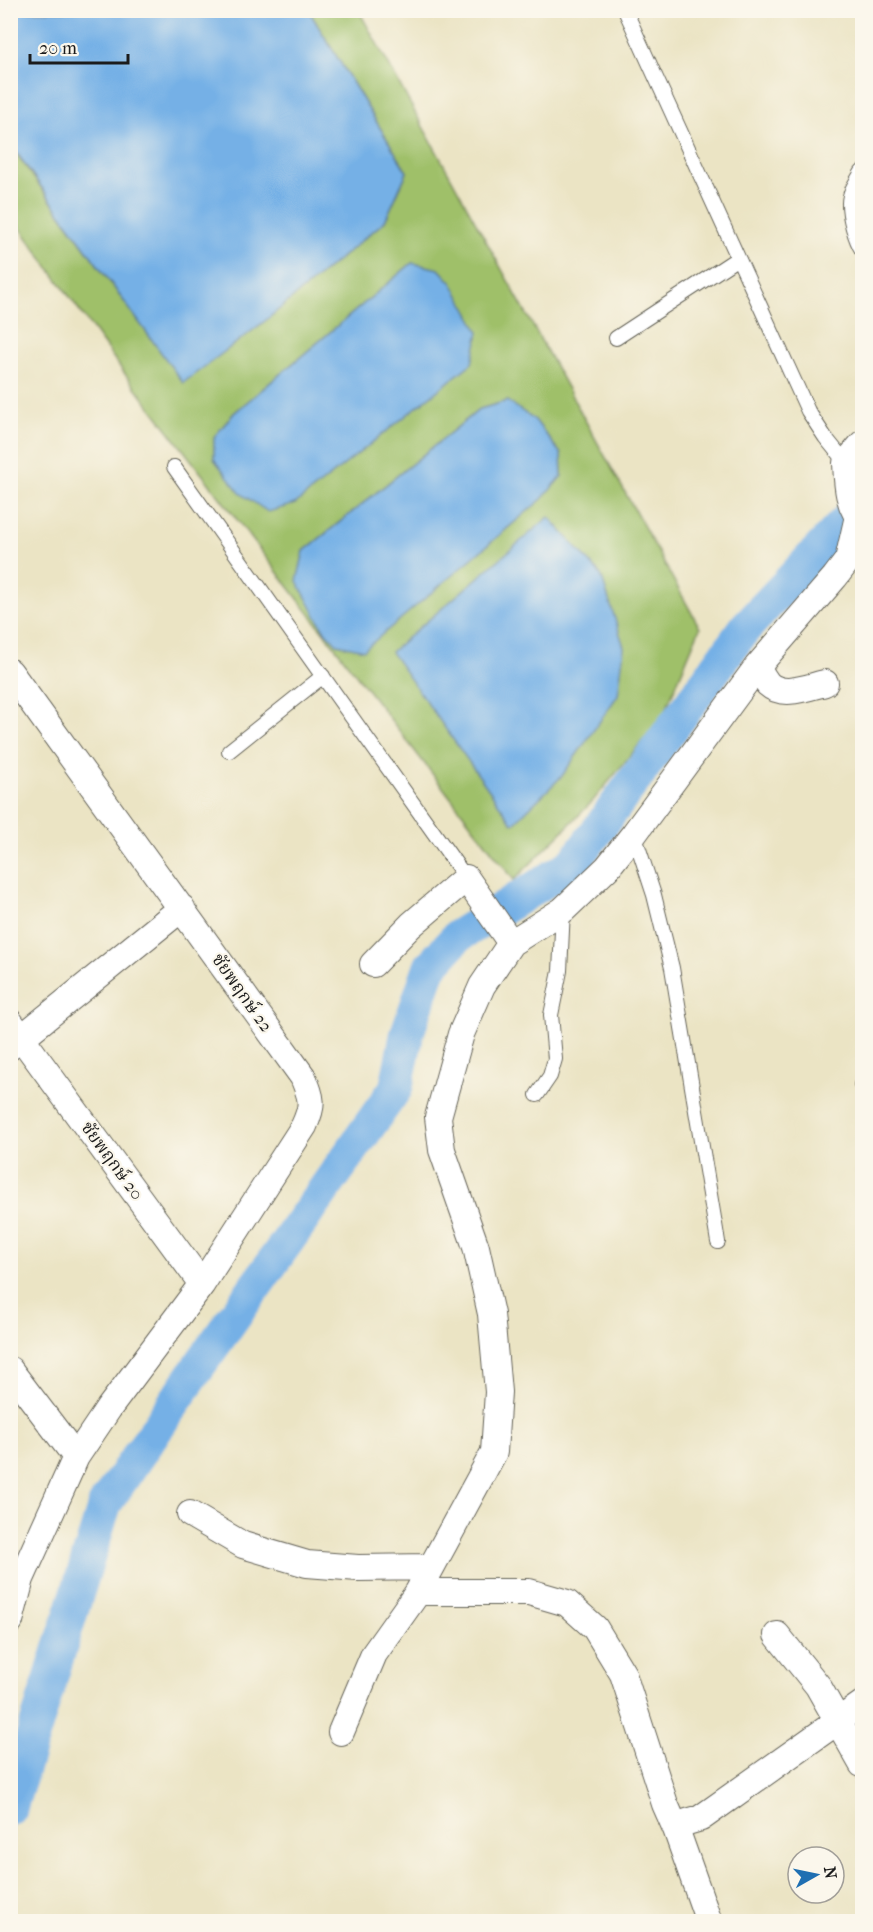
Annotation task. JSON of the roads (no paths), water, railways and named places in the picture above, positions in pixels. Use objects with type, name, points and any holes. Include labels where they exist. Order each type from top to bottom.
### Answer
[{"type":"street","points":[[341,1732],[374,1654],[418,1592],[494,1452],[498,1392],[491,1314],[476,1247],[442,1150],[438,1117],[461,1034],[482,986],[511,943],[563,910],[607,868],[757,667],[848,560],[860,518],[848,491],[854,453]]},
{"type":"street","points":[[757,667],[768,684],[777,689],[789,691],[825,683]]},
{"type":"street","name":"ชัยพฤกษ์ 22","points":[[10,672],[303,1077],[312,1099],[310,1113],[304,1126],[202,1284],[116,1399],[76,1457],[21,1579],[10,1621]]},
{"type":"street","points":[[373,964],[411,925],[466,878],[511,943]]},
{"type":"street","points":[[14,1036],[182,908]]},
{"type":"street","name":"ชัยพฤกษ์ 20","points":[[14,1036],[202,1284]]},
{"type":"street","points":[[10,1370],[76,1457]]},
{"type":"street","points":[[190,1514],[243,1545],[307,1564],[358,1568],[430,1567]]},
{"type":"street","points":[[418,1592],[529,1592],[567,1603],[595,1628],[622,1674],[665,1804],[676,1828],[709,1922]]},
{"type":"street","points":[[777,1635],[818,1686],[862,1764]]},
{"type":"street","points":[[676,1828],[701,1818],[862,1704]]},
{"type":"lane","points":[[625,10],[808,411],[825,437],[854,453]]},
{"type":"lane","points":[[862,172],[849,202],[853,224],[862,250]]},
{"type":"lane","points":[[615,338],[738,258]]},
{"type":"lane","points":[[174,467],[466,878]]},
{"type":"lane","points":[[229,751],[322,676]]},
{"type":"lane","points":[[634,834],[654,895],[672,968],[718,1242]]},
{"type":"lane","points":[[537,1095],[550,1076],[555,1059],[551,1016],[560,971],[563,910]]},
{"type":"water","points":[[10,11],[309,11],[407,172],[385,221],[265,321],[183,383],[11,145]]},
{"type":"water","points":[[412,263],[439,269],[452,283],[479,332],[472,363],[295,504],[268,512],[240,493],[214,459],[214,437],[234,413]]},
{"type":"water","points":[[507,401],[535,420],[561,454],[562,476],[542,499],[364,650],[337,644],[324,630],[297,581],[304,551],[480,409]]},
{"type":"water","points":[[549,517],[601,575],[624,647],[618,695],[562,776],[513,824],[391,652]]},
{"type":"waterway","points":[[10,1809],[105,1504],[199,1366],[396,1088],[407,1034],[430,967],[458,936],[573,864],[746,627],[862,504]]}]
